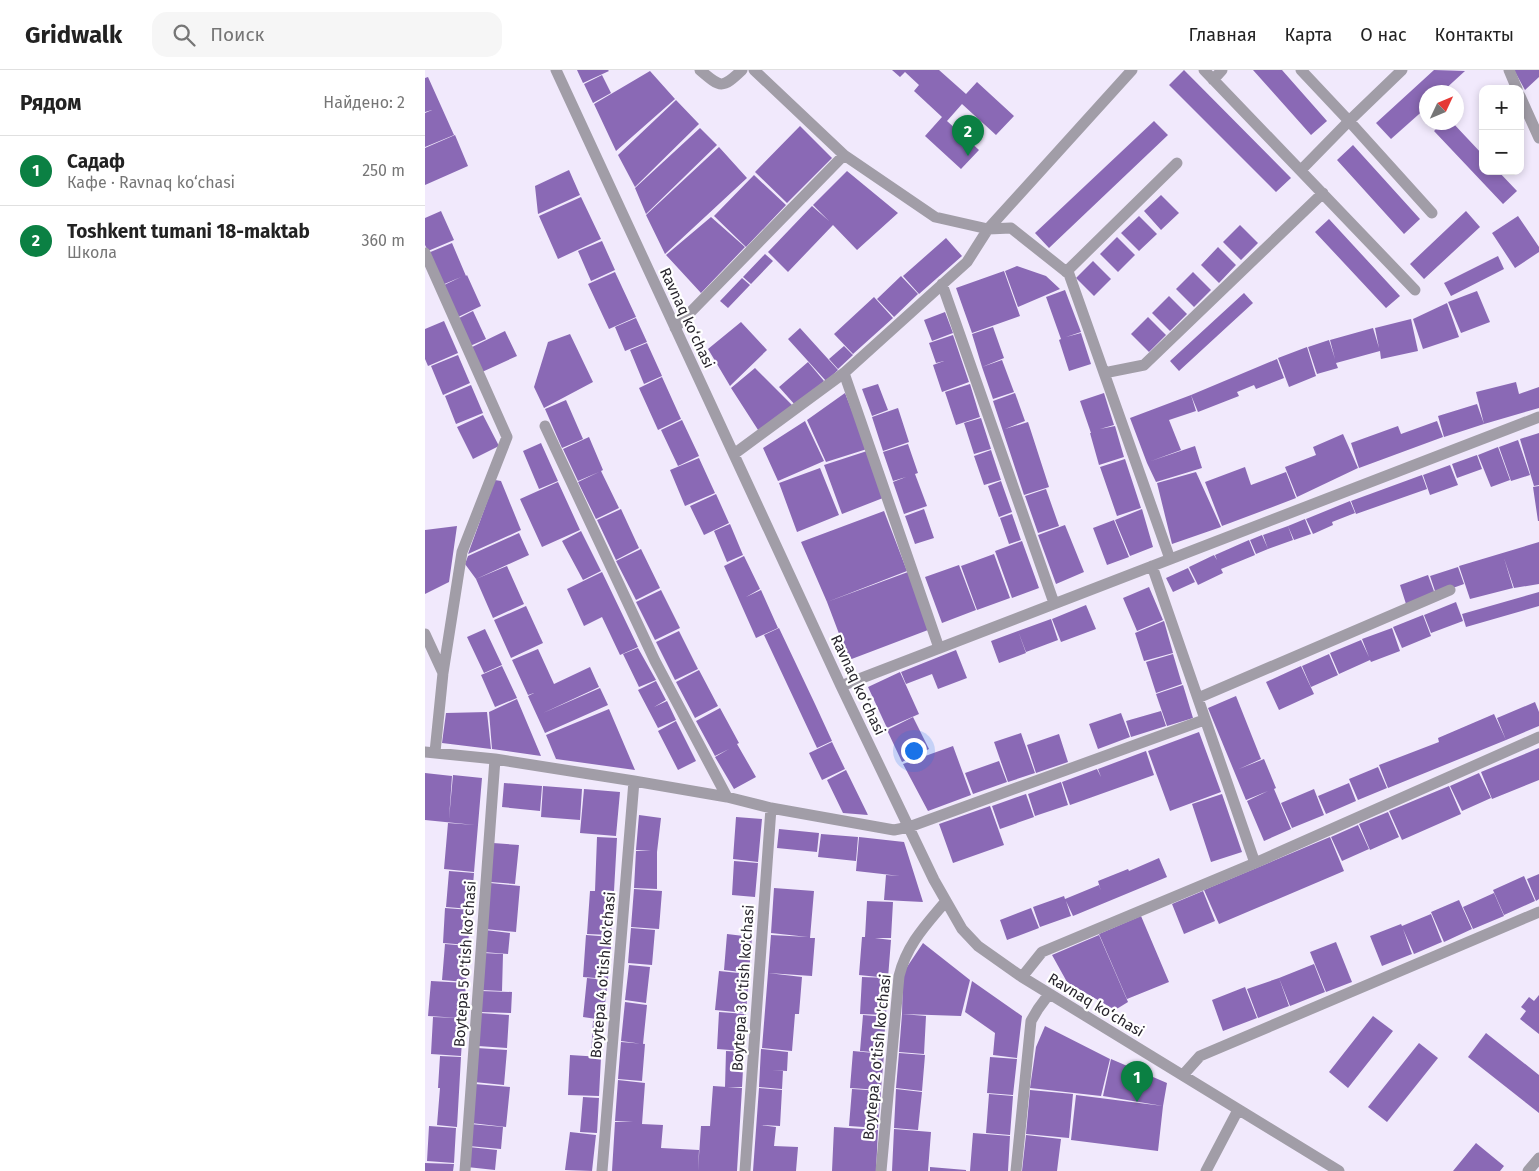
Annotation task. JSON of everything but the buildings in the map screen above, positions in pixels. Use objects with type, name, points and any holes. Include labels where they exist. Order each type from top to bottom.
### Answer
[{"type":"street","name":"Ravnaq ko‘chasi","points":[[556,70],[841,686],[934,880],[962,929],[978,946],[1049,994],[1339,1171]]},
{"type":"street","points":[[700,70],[715,83],[719,84],[729,83],[742,70]]},
{"type":"street","points":[[754,70],[844,155],[935,217],[987,229],[1011,228],[1069,274],[1170,559]]},
{"type":"street","points":[[734,454],[844,373],[967,262],[987,229],[1132,70]]},
{"type":"street","points":[[1203,70],[1415,290]]},
{"type":"street","points":[[1213,80],[1222,70]]},
{"type":"street","points":[[1301,70],[1432,213]]},
{"type":"street","points":[[1301,170],[1402,70]]},
{"type":"street","points":[[1509,70],[1515,85]]},
{"type":"street","points":[[1524,105],[1539,138]]},
{"type":"street","points":[[675,328],[844,155]]},
{"type":"street","points":[[1066,272],[1177,163]]},
{"type":"street","points":[[1104,373],[1144,365],[1323,193]]},
{"type":"street","points":[[425,253],[507,437],[462,552],[430,752],[495,759],[634,781],[727,797],[771,808],[894,830],[909,827],[1204,720]]},
{"type":"street","points":[[942,284],[1054,603]]},
{"type":"street","points":[[844,373],[939,648]]},
{"type":"street","points":[[841,686],[1539,416]]},
{"type":"street","points":[[545,426],[655,662],[727,797]]},
{"type":"street","points":[[1152,566],[1255,863]]},
{"type":"street","points":[[1198,698],[1449,590]]},
{"type":"street","points":[[425,634],[443,673]]},
{"type":"street","points":[[1023,977],[1042,952],[1255,863],[1539,737]]},
{"type":"street","name":"Boytepa 5 o'tish ko'chasi","points":[[465,1171],[495,759]]},
{"type":"street","name":"Boytepa 4 o'tish ko'chasi","points":[[602,1171],[634,781]]},
{"type":"street","name":"Boytepa 3 o'tish ko'chasi","points":[[745,1171],[771,808]]},
{"type":"street","name":"Boytepa 2 o'tish ko'chasi","points":[[881,1171],[899,976],[903,960],[915,939],[946,901]]},
{"type":"street","points":[[1183,1075],[1201,1056],[1539,912]]},
{"type":"street","points":[[1016,1171],[1031,1021],[1037,1009],[1049,994]]},
{"type":"street","points":[[1206,1171],[1238,1110]]},
{"type":"street","points":[[1528,1171],[1539,1158]]},
{"type":"place","name":"Toshkent tumani 18-maktab","points":[[968,156]]},
{"type":"place","name":"Садаф","points":[[1137,1102]]}]
